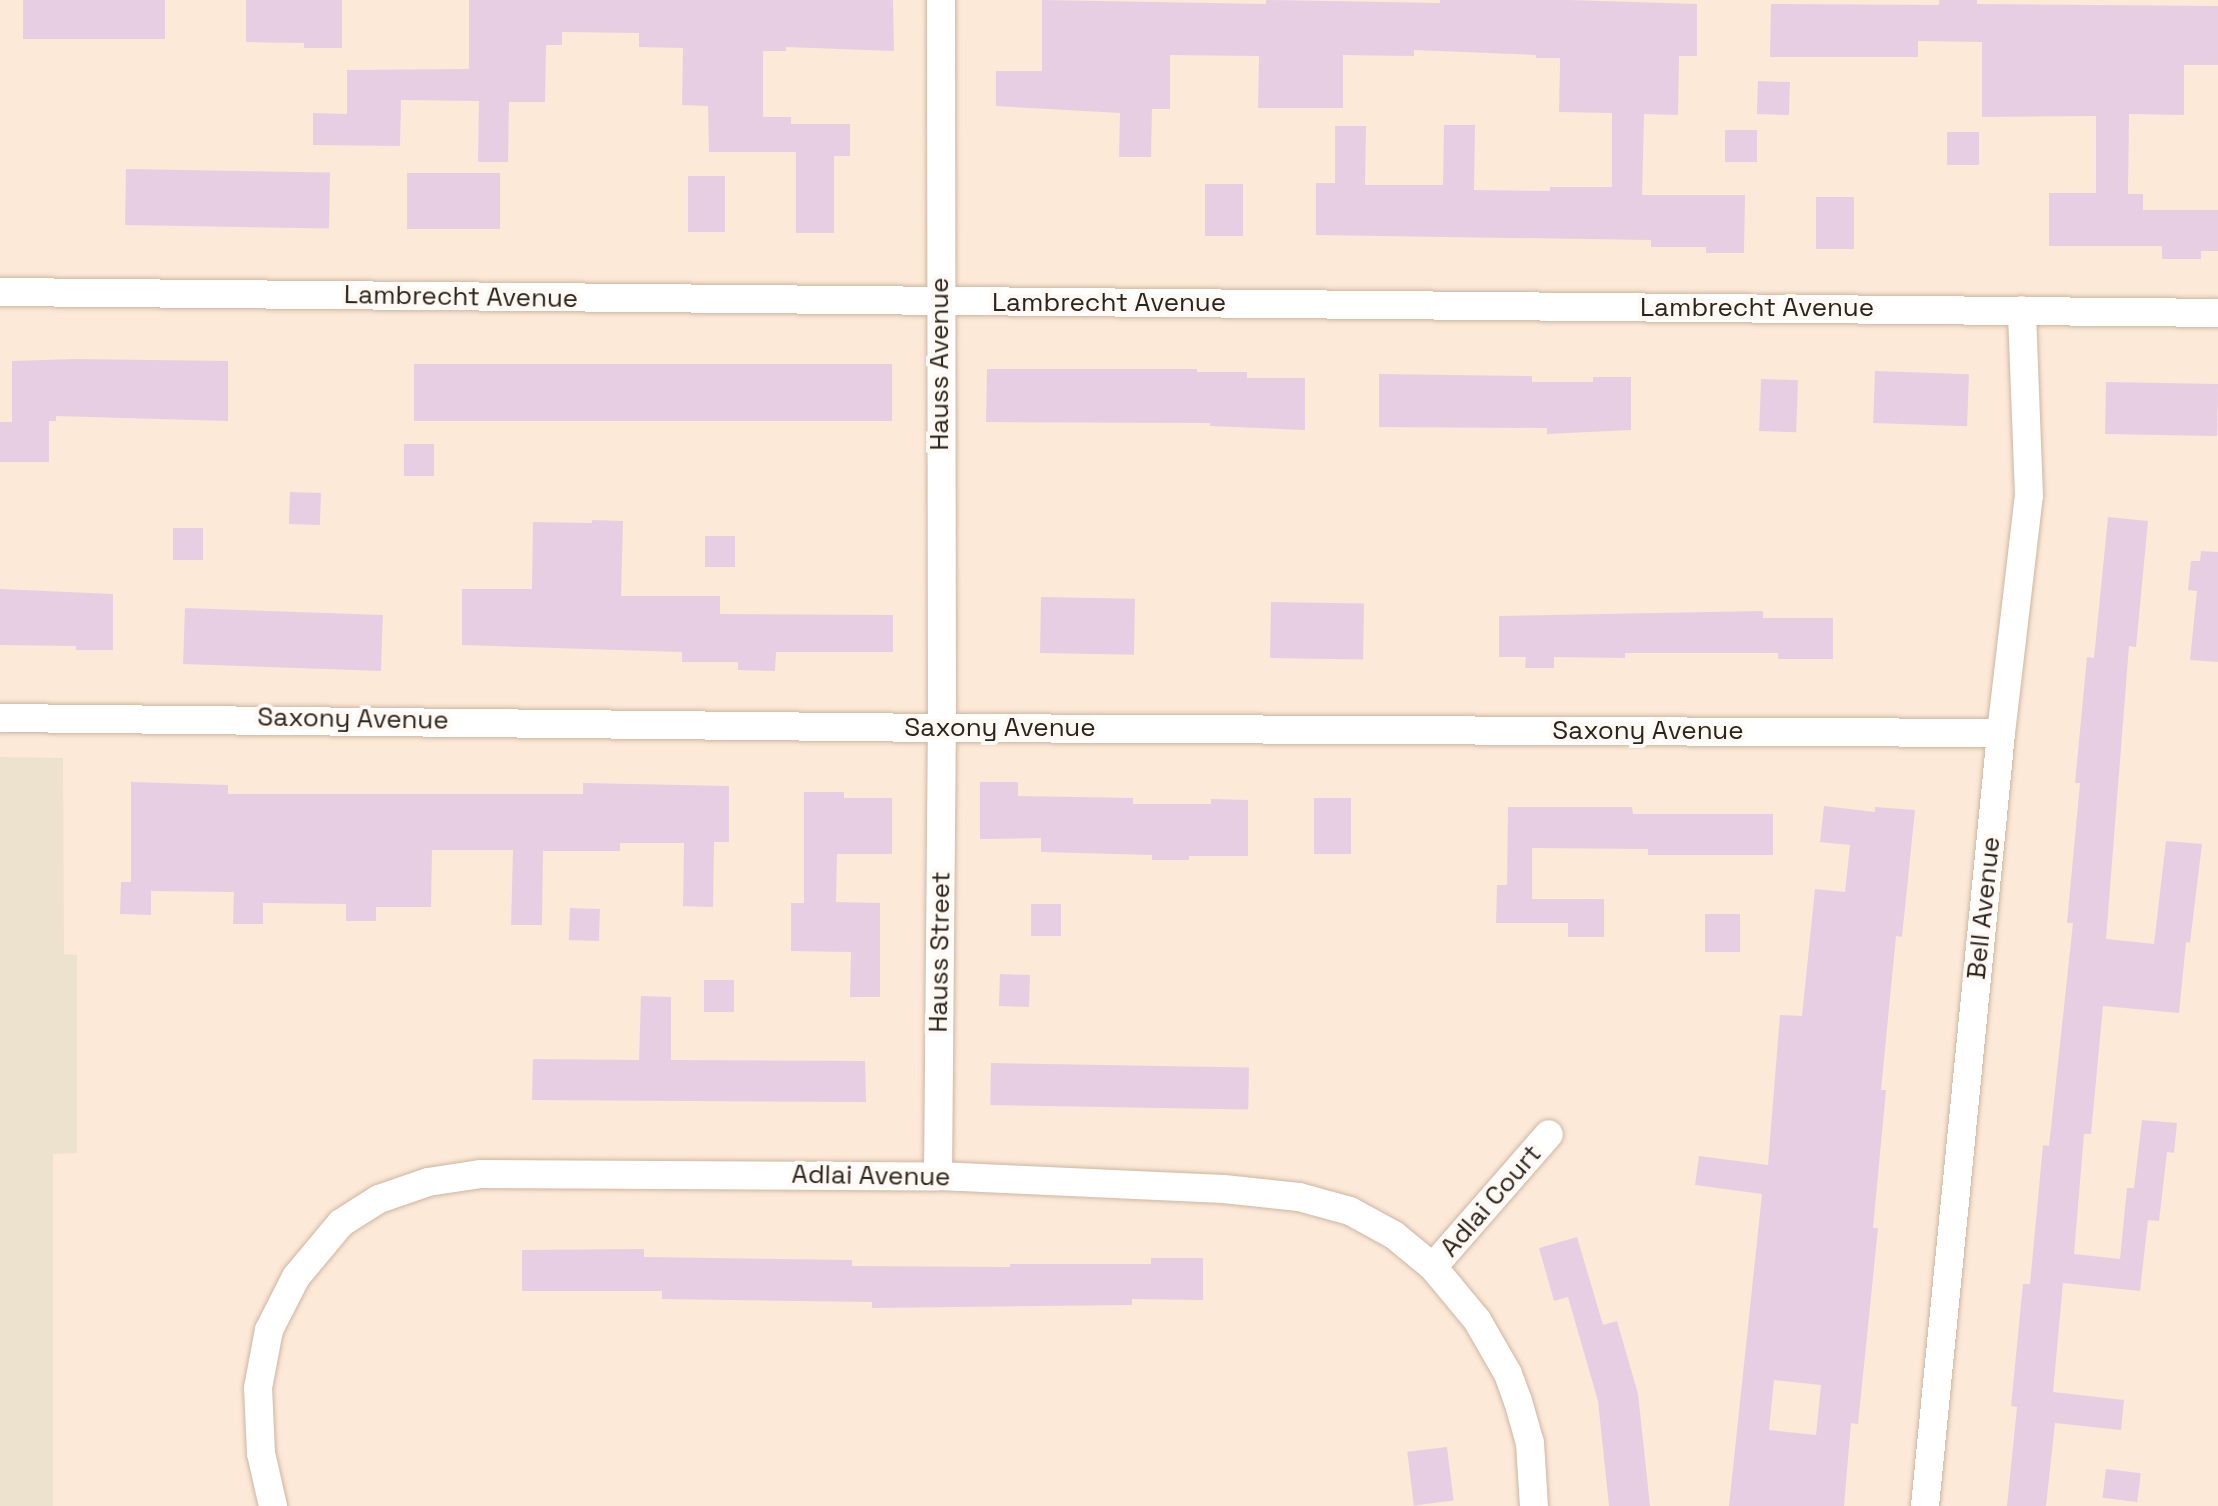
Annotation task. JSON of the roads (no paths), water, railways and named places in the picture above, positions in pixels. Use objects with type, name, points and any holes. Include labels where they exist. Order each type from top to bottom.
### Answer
[{"type":"street","name":"Hauss Avenue","points":[[941,0],[942,728]]},
{"type":"street","name":"Lambrecht Avenue","points":[[0,292],[2218,313]]},
{"type":"street","name":"Bell Avenue","points":[[1925,1506],[2001,733],[2029,496],[2022,310]]},
{"type":"street","name":"Saxony Avenue","points":[[0,718],[942,728],[2001,733]]},
{"type":"street","name":"Hauss Street","points":[[938,1176],[942,728]]},
{"type":"street","name":"Adlai Court","points":[[1433,1267],[1549,1134]]},
{"type":"street","name":"Adlai Avenue","points":[[273,1506],[261,1453],[258,1388],[269,1330],[296,1277],[341,1223],[379,1199],[428,1182],[481,1174],[938,1176],[1224,1189],[1299,1197],[1350,1211],[1394,1235],[1433,1267],[1477,1320],[1508,1374],[1530,1443],[1534,1506]]}]
